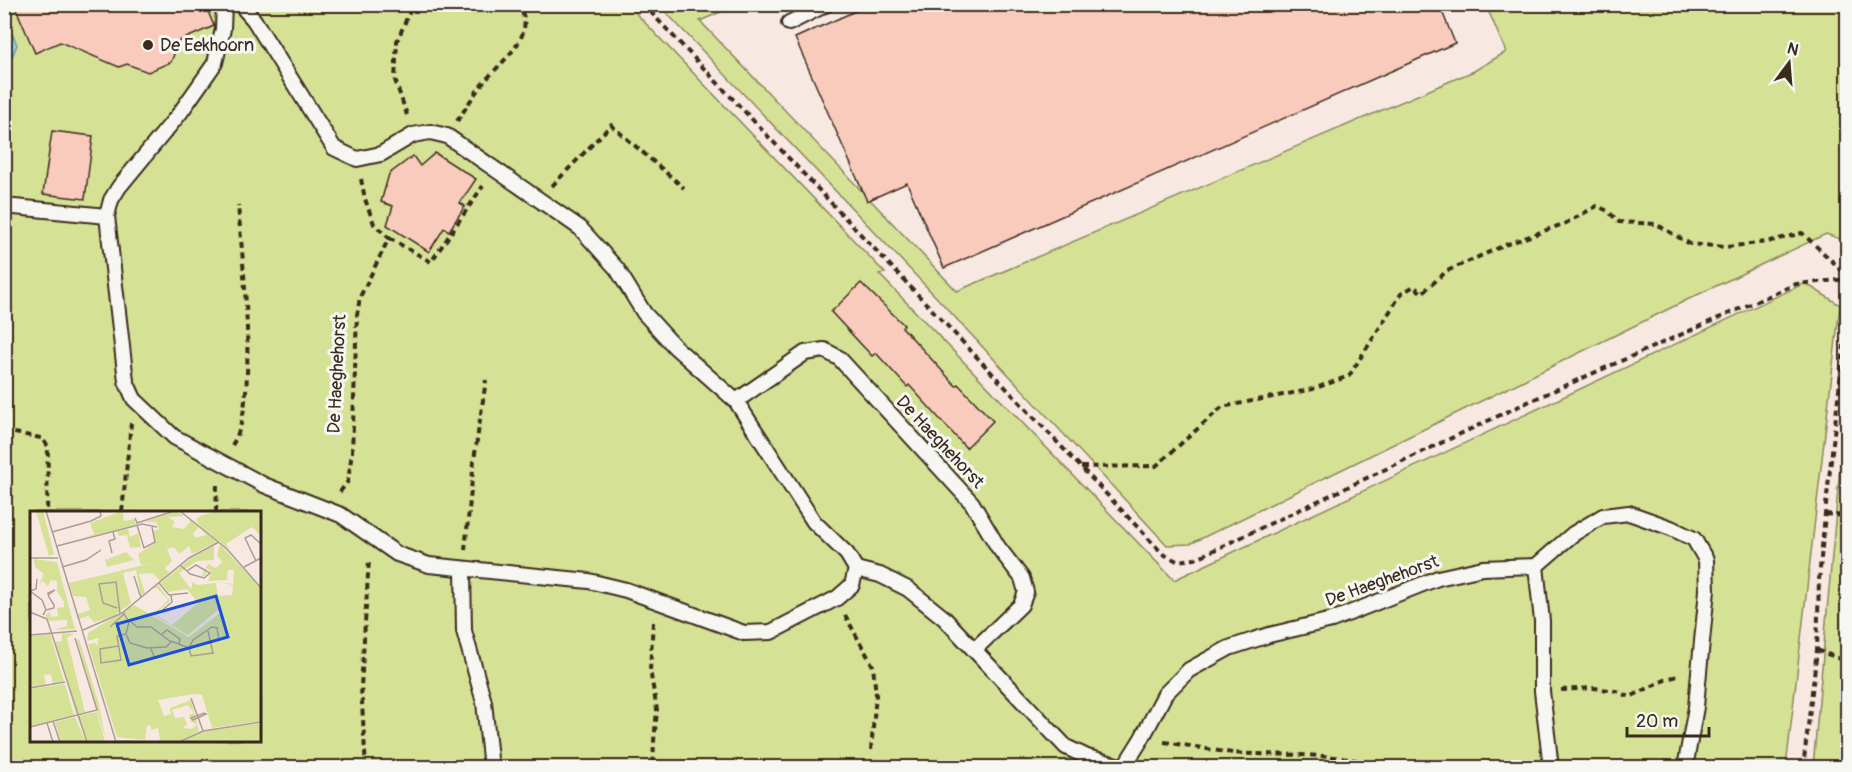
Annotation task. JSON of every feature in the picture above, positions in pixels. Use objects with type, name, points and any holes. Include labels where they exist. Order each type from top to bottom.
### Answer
[{"type":"lane","points":[[224,4],[223,29],[215,63],[180,113],[119,187],[111,200],[107,216],[126,381],[134,399],[174,437],[264,485],[341,515],[397,554],[429,565],[589,581],[626,590],[744,633],[771,632],[837,598],[852,585],[856,569],[848,554],[814,522],[736,401],[675,347],[644,313],[617,269],[580,228],[447,136],[430,132],[413,135],[381,154],[357,159],[334,148],[254,20],[240,4]]},
{"type":"lane","points":[[789,23],[827,4]]},
{"type":"lane","points":[[4,206],[107,216]]},
{"type":"lane","name":"De Haeghehorst","points":[[736,401],[805,353],[824,350],[839,358],[972,502],[998,547],[1022,578],[1026,592],[1021,606],[974,650]]},
{"type":"lane","points":[[1551,768],[1542,691],[1542,621],[1536,566],[1574,534],[1603,516],[1629,513],[1694,539],[1706,560],[1707,590],[1700,672],[1685,768]]},
{"type":"lane","name":"De Haeghehorst","points":[[856,569],[880,575],[908,589],[944,618],[1066,747],[1087,757],[1124,767],[1165,694],[1189,670],[1229,648],[1269,634],[1332,620],[1438,578],[1483,568],[1536,566]]},
{"type":"lane","points":[[463,569],[464,631],[484,702],[491,768]]},
{"type":"path","points":[[413,4],[397,41],[395,80],[413,135]]},
{"type":"path","points":[[447,136],[484,82],[514,49],[525,28],[523,12],[517,4]]},
{"type":"path","points":[[643,5],[1162,554],[1177,561],[1195,559],[1530,401],[1796,284],[1848,278]]},
{"type":"path","points":[[539,200],[611,125],[684,188]]},
{"type":"path","points":[[357,159],[364,199],[374,224],[389,238],[431,262],[495,169]]},
{"type":"path","points":[[216,511],[219,462],[236,439],[244,410],[248,331],[238,206]]},
{"type":"path","points":[[1080,467],[1156,466],[1222,407],[1313,388],[1349,376],[1401,294],[1414,286],[1422,293],[1447,272],[1505,245],[1566,223],[1597,206],[1608,211],[1619,222],[1656,224],[1690,244],[1726,247],[1767,242],[1802,233],[1848,278]]},
{"type":"path","name":"De Haeghehorst","points":[[320,505],[338,497],[348,481],[352,452],[357,315],[360,297],[389,238]]},
{"type":"path","points":[[1803,768],[1817,650],[1819,580],[1825,514],[1848,309]]},
{"type":"path","points":[[463,569],[474,460],[486,380]]},
{"type":"path","points":[[122,511],[134,399]]},
{"type":"path","points":[[4,431],[41,438],[48,446],[47,511]]},
{"type":"path","points":[[1825,514],[1848,516]]},
{"type":"path","points":[[366,768],[361,687],[370,535]]},
{"type":"path","points":[[837,598],[873,666],[876,695],[871,750]]},
{"type":"path","points":[[653,768],[657,710],[650,670],[654,600]]},
{"type":"path","points":[[1817,650],[1848,662]]},
{"type":"path","points":[[1542,691],[1594,688],[1616,691],[1630,697],[1669,678],[1700,672]]},
{"type":"path","points":[[1142,738],[1232,753],[1349,758],[1369,763],[1375,768]]},
{"type":"green space","points":[[5,5],[628,5],[885,273],[879,274],[1174,580],[1805,283],[1840,305],[1786,767],[5,767]]},
{"type":"green space","points":[[659,5],[736,5],[700,21],[957,291],[1474,71],[1506,52],[1486,5],[1843,5],[1843,51],[1848,62],[1848,108],[1843,240],[1826,234],[1190,544],[1167,545]]},
{"type":"green space","points":[[1847,389],[1847,767],[1813,767]]},
{"type":"water","points":[[5,32],[13,35],[17,45],[5,73]]},
{"type":"building","points":[[14,4],[205,4],[214,26],[179,41],[171,62],[148,72],[127,64],[119,67],[60,42],[35,53]]},
{"type":"building","points":[[871,4],[1439,4],[1455,43],[944,268],[907,183],[867,201],[795,38]]},
{"type":"building","points":[[52,131],[93,136],[85,199],[43,194]]},
{"type":"building","points":[[435,153],[476,179],[460,203],[465,206],[449,231],[444,228],[429,252],[387,225],[393,206],[381,202],[389,174],[413,156],[420,166]]},
{"type":"building","points":[[861,283],[904,325],[902,327],[956,386],[958,384],[993,421],[966,448],[909,385],[907,387],[876,353],[872,356],[831,312]]},
{"type":"place","name":"De Eekhoorn","points":[[148,45]]}]
